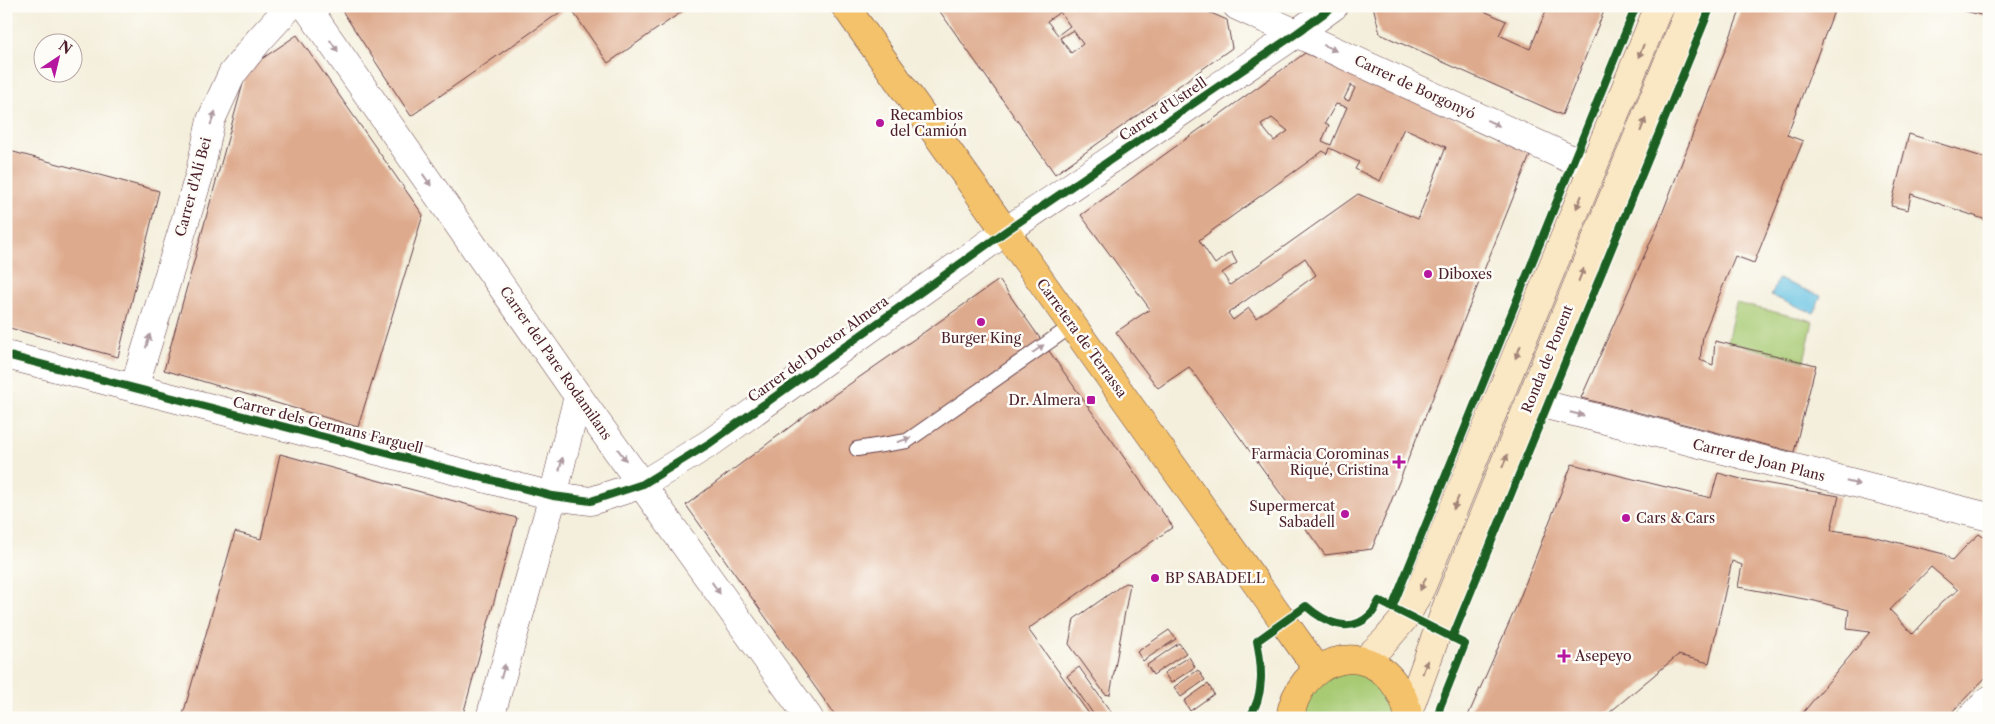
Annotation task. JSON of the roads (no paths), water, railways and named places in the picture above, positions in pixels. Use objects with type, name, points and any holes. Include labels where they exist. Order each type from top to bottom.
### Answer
[{"type":"main road","name":"Carretera de Terrassa","points":[[845,6],[1318,670]]},
{"type":"main road","points":[[1365,660],[1385,641],[1407,615],[1422,586],[1659,6]]},
{"type":"main road","name":"Ronda de Ponent","points":[[1408,715],[1449,600],[1691,6]]},
{"type":"main road","points":[[1290,718],[1296,695],[1305,681],[1318,670],[1333,662],[1351,659],[1365,660],[1391,678],[1400,691],[1408,715]]},
{"type":"street","name":"Carrer d'Alí Bei","points":[[134,388],[199,176],[211,120],[232,74],[259,40],[290,6]]},
{"type":"street","name":"Carrer del Pare Rodamilans","points":[[306,6],[578,396],[643,484],[809,718]]},
{"type":"street","name":"Carrer de Borgonyó","points":[[1237,6],[1592,169]]},
{"type":"street","name":"Carrer d'Ustrell","points":[[1006,231],[1298,33],[1334,6]]},
{"type":"street","name":"Carrer del Doctor Almera","points":[[643,484],[710,443],[1006,231]]},
{"type":"street","name":"Carrer dels Germans Farguell","points":[[6,355],[553,496],[591,501],[643,484]]},
{"type":"street","points":[[490,718],[553,496],[578,396]]},
{"type":"street","name":"Carrer de Joan Plans","points":[[1530,401],[1989,517]]},
{"type":"street","points":[[1971,718],[1989,700]]},
{"type":"lane","points":[[857,449],[908,441],[1073,325]]},
{"type":"water","points":[[1778,279],[1821,296],[1814,313],[1771,296]]},
{"type":"place","name":"Recambios del Camión","points":[[880,123]]},
{"type":"place","name":"Diboxes","points":[[1428,274]]},
{"type":"place","name":"Burger King","points":[[981,322]]},
{"type":"place","name":"Dr. Almera","points":[[1091,400]]},
{"type":"place","name":"Farmàcia Corominas Riqué, Cristina","points":[[1399,462]]},
{"type":"place","name":"Supermercat Sabadell","points":[[1345,514]]},
{"type":"place","name":"Cars & Cars","points":[[1626,518]]},
{"type":"place","name":"BP SABADELL","points":[[1155,578]]},
{"type":"place","name":"Asepeyo","points":[[1564,656]]}]
